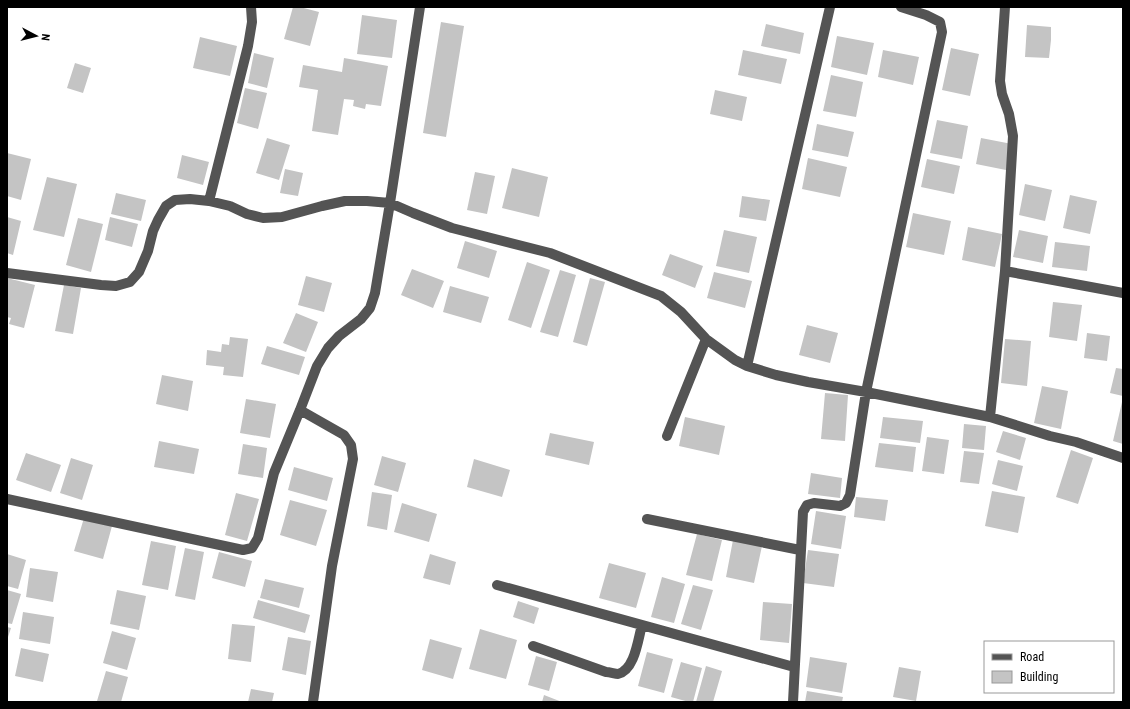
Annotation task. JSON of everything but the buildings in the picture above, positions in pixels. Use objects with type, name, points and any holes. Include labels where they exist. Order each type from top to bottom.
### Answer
[{"type":"street","points":[[209,201],[248,46],[252,22],[251,7]]},
{"type":"street","points":[[7,499],[243,550],[252,548],[258,538],[274,473],[317,366],[328,348],[339,336],[361,319],[370,308],[375,293],[420,7]]},
{"type":"street","points":[[747,366],[830,7]]},
{"type":"street","points":[[793,702],[803,512],[807,505],[814,503],[840,506],[846,503],[850,495],[866,392],[942,32],[940,22],[926,15],[901,7]]},
{"type":"street","points":[[990,417],[1005,271],[1013,136],[1010,114],[1002,94],[1000,81],[1005,7]]},
{"type":"street","points":[[7,273],[101,285],[116,286],[130,282],[139,272],[148,251],[152,231],[158,220],[166,206],[175,200],[190,199],[209,201],[230,206],[247,214],[263,218],[282,217],[345,201],[390,203],[452,228],[550,253],[661,296],[681,312],[706,339],[735,360],[747,366],[776,376],[866,392],[990,417],[1050,436],[1076,442],[1123,458]]},
{"type":"street","points":[[1005,271],[1123,293]]},
{"type":"street","points":[[666,436],[706,339]]},
{"type":"street","points":[[300,410],[344,435],[351,445],[353,459],[332,566],[313,702]]},
{"type":"street","points":[[646,519],[800,550]]},
{"type":"street","points":[[498,585],[794,667]]},
{"type":"street","points":[[533,646],[606,672],[618,674],[628,668],[634,655],[642,625]]}]
